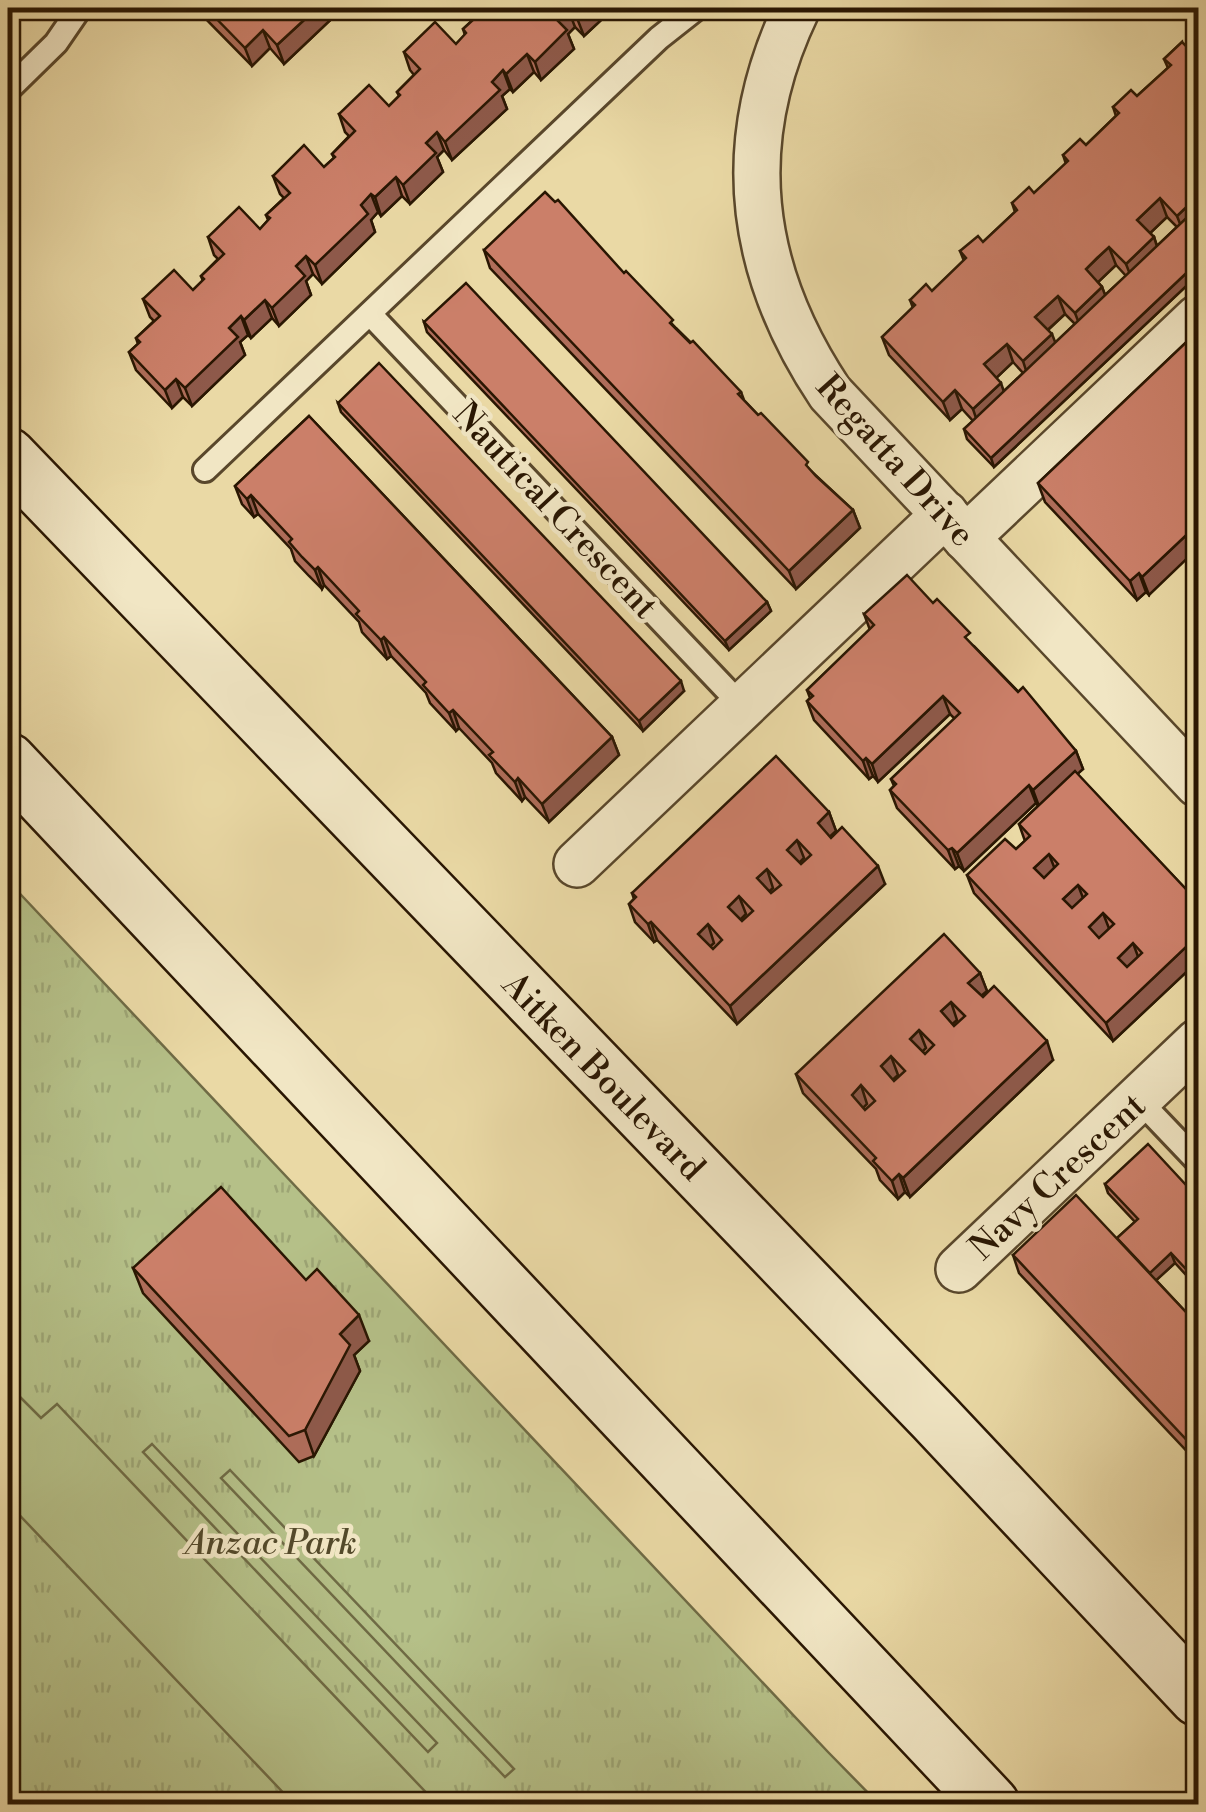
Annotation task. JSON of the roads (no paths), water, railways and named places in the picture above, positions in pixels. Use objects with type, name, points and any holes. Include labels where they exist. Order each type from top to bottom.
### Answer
[{"type":"main road","name":"Aitken Boulevard","points":[[8,456],[934,1418],[1198,1698]]},
{"type":"main road","points":[[8,761],[991,1804]]},
{"type":"street","name":"Regatta Drive","points":[[796,8],[775,56],[758,126],[755,184],[763,248],[780,302],[796,336],[830,393],[1198,784]]},
{"type":"street","points":[[577,864],[742,706],[1198,318]]},
{"type":"street","name":"Navy Crescent","points":[[959,1269],[1198,1042]]},
{"type":"lane","points":[[8,90],[56,43],[80,8]]},
{"type":"lane","points":[[205,470],[659,38],[698,8]]},
{"type":"lane","name":"Nautical Crescent","points":[[370,314],[742,706]]},
{"type":"lane","points":[[1138,1099],[1198,1162]]},
{"type":"park label","name":"Anzac Park","points":[[271,1542]]}]
